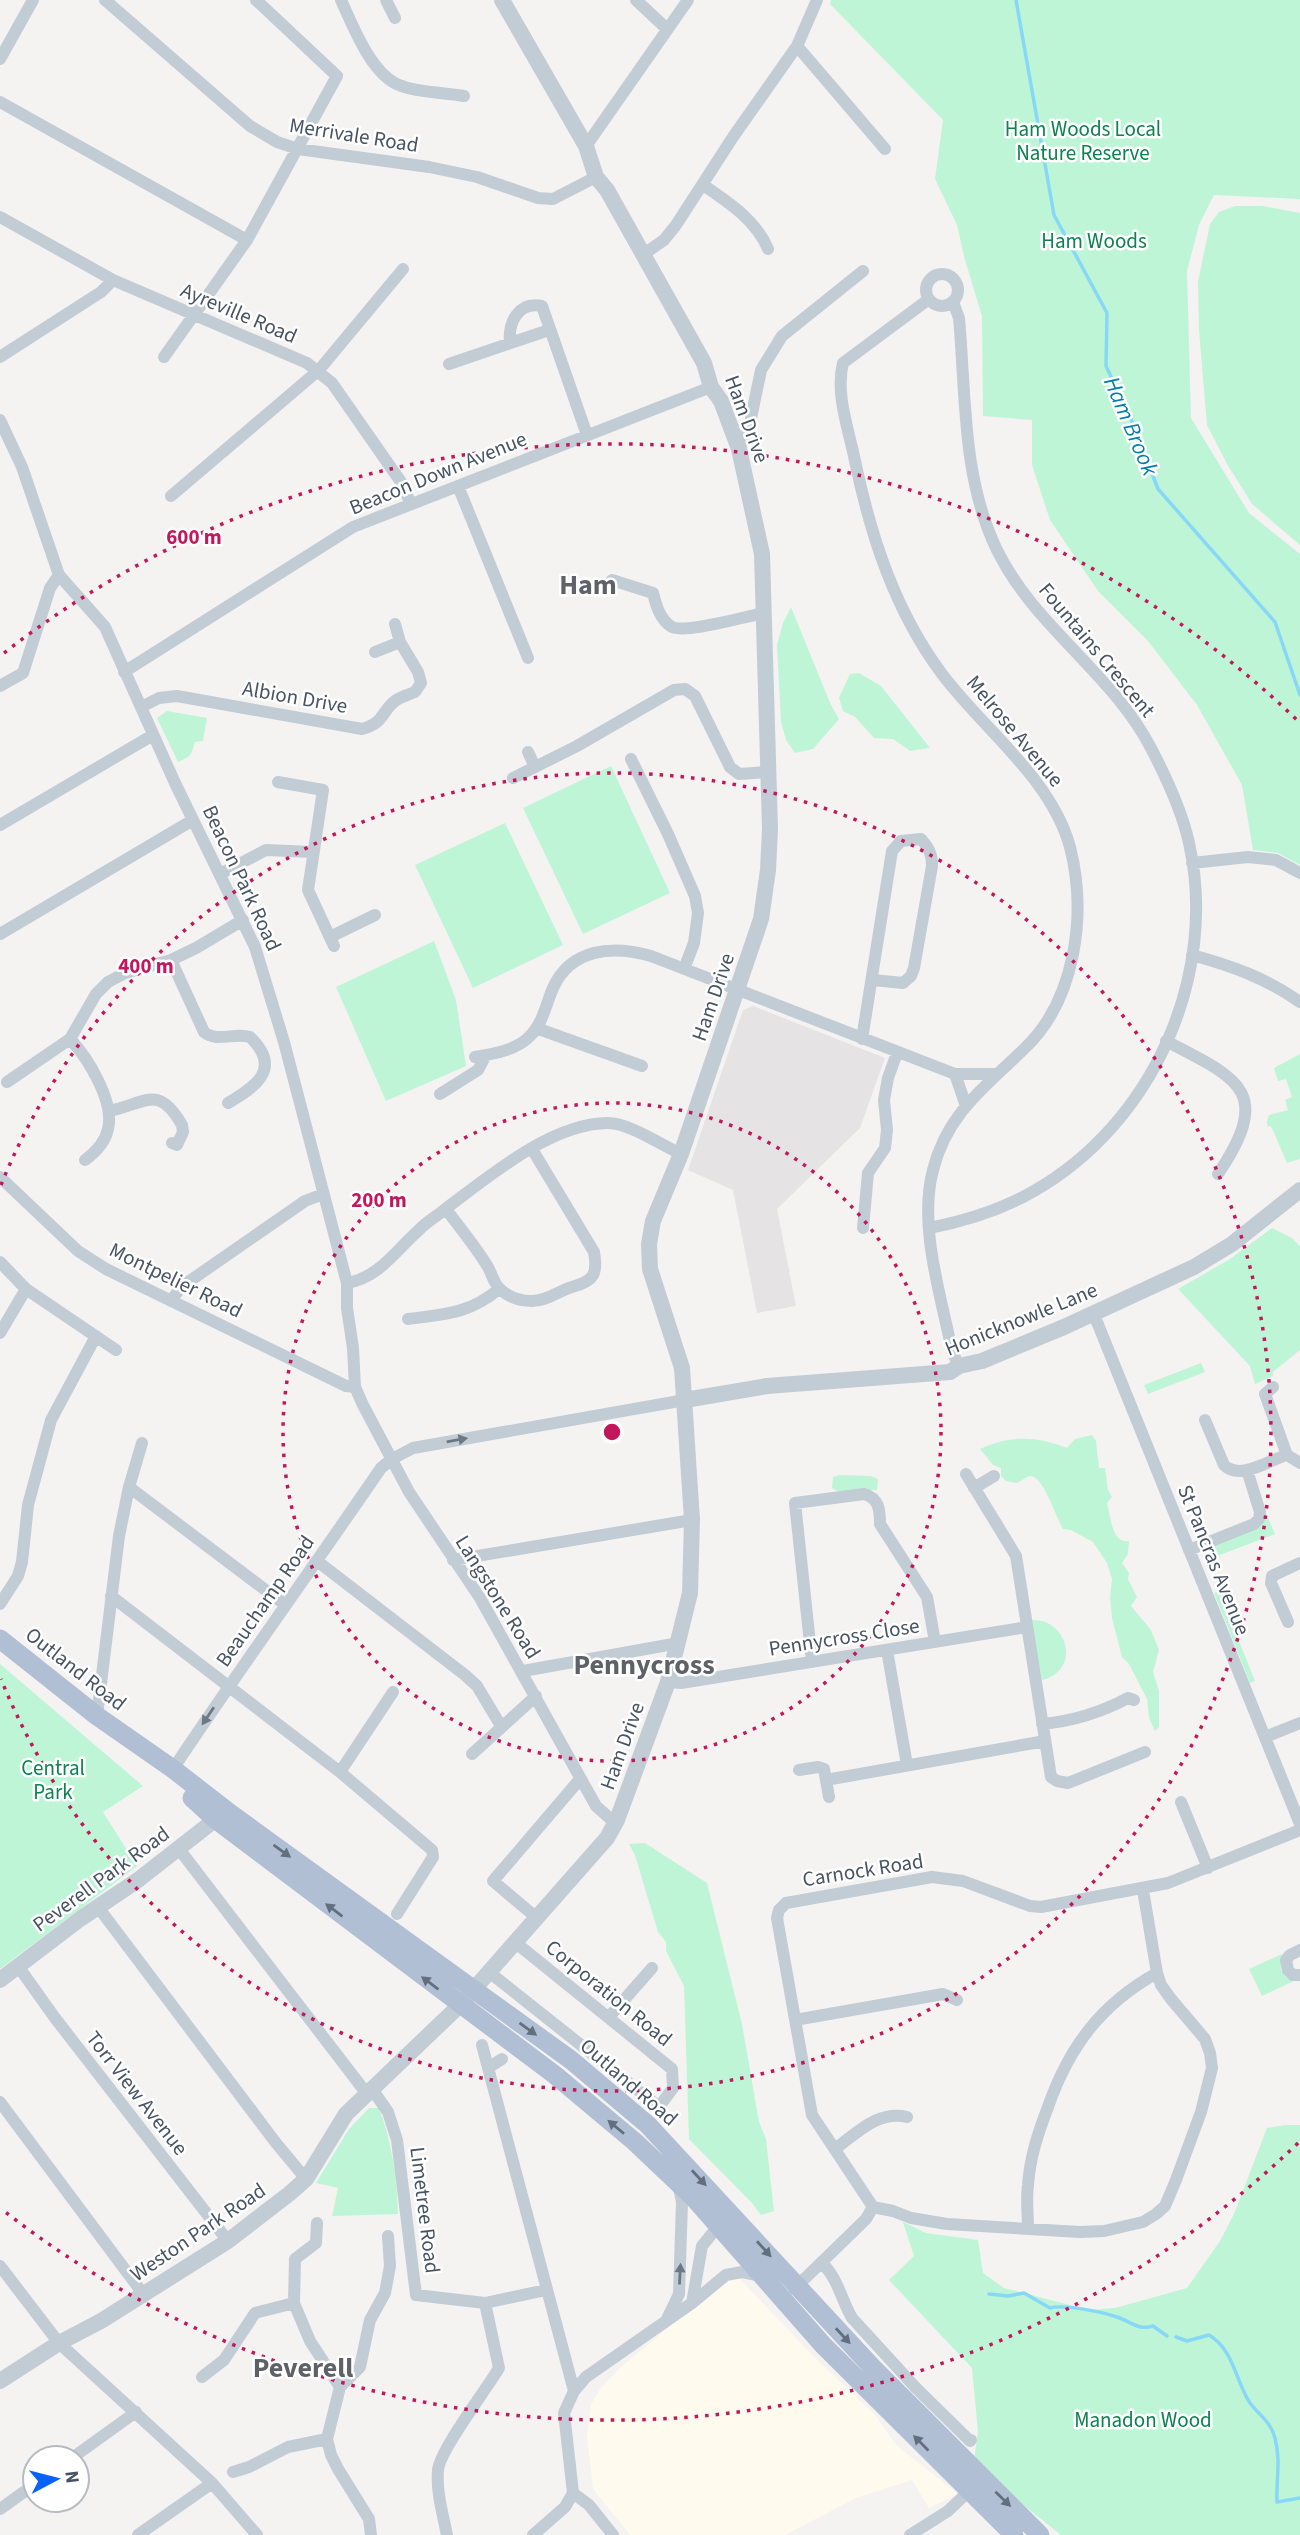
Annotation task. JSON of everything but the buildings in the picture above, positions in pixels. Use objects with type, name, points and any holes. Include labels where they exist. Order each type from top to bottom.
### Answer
[{"type":"main road","name":"Outland Road","points":[[0,1639],[97,1716],[173,1769],[221,1815]]},
{"type":"main road","name":"Outland Road","points":[[124,1735],[221,1815],[466,1997],[635,2142],[678,2183],[724,2219],[797,2286],[1020,2528]]},
{"type":"main road","name":"Outland Road","points":[[466,1997],[572,2060],[647,2124],[724,2219],[762,2276],[823,2345],[969,2491],[1020,2528],[1042,2535]]},
{"type":"street","points":[[0,58],[33,0]]},
{"type":"street","name":"Merrivale Road","points":[[106,0],[250,126],[277,142],[298,149],[429,166],[477,177],[538,198],[552,200],[596,177]]},
{"type":"street","points":[[164,357],[247,240],[337,76],[256,0]]},
{"type":"street","points":[[341,0],[358,37],[382,74],[399,85],[464,96]]},
{"type":"street","points":[[386,0],[395,18]]},
{"type":"street","name":"Ham Drive","points":[[466,1997],[538,1919],[607,1838],[668,1682],[679,1643],[690,1593],[692,1520],[685,1401],[682,1368],[650,1269],[649,1244],[653,1221],[681,1154],[761,919],[768,870],[762,554],[739,449],[721,401],[711,387],[704,363],[607,190],[596,177],[586,146],[502,0]]},
{"type":"street","points":[[636,0],[667,29]]},
{"type":"street","points":[[586,146],[688,0]]},
{"type":"street","points":[[644,254],[664,240],[703,185],[797,46],[817,0]]},
{"type":"street","points":[[797,46],[884,149]]},
{"type":"street","points":[[0,102],[247,240]]},
{"type":"street","points":[[703,185],[730,203],[763,238],[768,249]]},
{"type":"street","name":"Ayreville Road","points":[[0,217],[113,280],[319,370],[332,383],[401,482],[411,504]]},
{"type":"street","points":[[172,496],[319,370],[403,268]]},
{"type":"street","points":[[739,449],[749,428],[761,370],[782,336],[863,271]]},
{"type":"street","name":"Melrose Avenue","points":[[953,302],[958,289],[956,281],[948,275],[932,277],[927,283],[926,292],[929,299],[843,363],[840,388],[859,476],[878,548],[894,594],[942,674],[1046,796],[1069,846],[1078,904],[1072,956],[1066,981],[1055,1007],[1027,1047],[996,1074],[952,1122],[932,1172],[928,1199],[929,1228],[952,1351],[960,1366]]},
{"type":"street","points":[[0,357],[101,292],[113,280]]},
{"type":"street","points":[[929,299],[936,305],[946,306],[953,302]]},
{"type":"street","name":"Fountains Crescent","points":[[929,1228],[1002,1207],[1034,1191],[1068,1168],[1115,1124],[1152,1073],[1166,1041],[1185,989],[1195,921],[1192,863],[1183,821],[1151,747],[1102,680],[1029,600],[1008,572],[995,545],[972,482],[959,318],[953,302]]},
{"type":"street","points":[[510,344],[512,321],[522,308],[532,304],[542,306],[587,435]]},
{"type":"street","points":[[449,365],[549,330]]},
{"type":"street","name":"Beacon Down Avenue","points":[[124,671],[353,527],[711,387]]},
{"type":"street","name":"Beacon Park Road","points":[[0,420],[22,467],[59,575],[105,627],[153,735],[255,947],[273,1001],[348,1283],[347,1308],[355,1387]]},
{"type":"street","points":[[458,486],[528,658]]},
{"type":"street","points":[[0,686],[23,673],[50,588],[59,575]]},
{"type":"street","points":[[612,580],[653,593],[663,619],[673,628],[688,629],[765,613]]},
{"type":"street","name":"Albion Drive","points":[[141,707],[159,698],[177,696],[362,729],[374,725],[390,706],[415,692],[421,683],[418,672],[400,642],[395,624]]},
{"type":"street","points":[[375,652],[400,642]]},
{"type":"street","points":[[513,778],[577,746],[674,691],[685,689],[695,696],[730,767],[739,774],[768,772]]},
{"type":"street","points":[[0,825],[153,735]]},
{"type":"street","points":[[528,752],[535,766]]},
{"type":"street","points":[[631,759],[695,897],[698,914],[694,943],[684,969]]},
{"type":"street","points":[[278,782],[323,790],[308,890],[332,942],[375,915]]},
{"type":"street","points":[[0,934],[193,820]]},
{"type":"street","points":[[862,1039],[892,851],[901,841],[920,839],[928,847],[932,866],[915,968],[903,983],[873,980]]},
{"type":"street","points":[[219,874],[266,850],[312,852]]},
{"type":"street","points":[[1192,863],[1248,857],[1276,860],[1300,873]]},
{"type":"street","points":[[7,1082],[70,1039],[96,994],[108,982],[125,973],[171,960],[243,920]]},
{"type":"street","points":[[440,1094],[478,1070],[480,1056],[513,1047],[528,1038],[536,1028],[560,975],[585,955],[603,950],[632,950],[955,1074],[996,1074]]},
{"type":"street","points":[[1192,955],[1239,968],[1277,986],[1300,1002]]},
{"type":"street","points":[[171,960],[204,1032],[213,1037],[250,1037],[261,1055],[261,1079],[250,1090],[229,1103]]},
{"type":"street","points":[[536,1028],[642,1066]]},
{"type":"street","points":[[70,1039],[82,1051],[98,1081],[109,1111],[108,1129],[101,1145],[85,1160]]},
{"type":"street","points":[[1166,1041],[1221,1069],[1235,1082],[1244,1097],[1246,1115],[1243,1130],[1226,1169]]},
{"type":"street","points":[[863,1228],[868,1173],[885,1148],[887,1130],[884,1100],[897,1053]]},
{"type":"street","points":[[955,1074],[966,1106]]},
{"type":"street","points":[[109,1111],[125,1108],[145,1098],[159,1100],[168,1106],[182,1125],[181,1141],[177,1145],[172,1143]]},
{"type":"street","points":[[348,1283],[361,1281],[379,1270],[420,1229],[470,1189],[532,1149],[572,1130],[609,1123],[621,1125],[681,1154]]},
{"type":"street","points":[[446,1209],[488,1266],[499,1289],[513,1297],[529,1301],[545,1299],[559,1291],[588,1282],[594,1274],[594,1252],[532,1149]]},
{"type":"street","name":"Montpelier Road","points":[[0,1177],[78,1251],[106,1269],[346,1386],[355,1387]]},
{"type":"street","name":"Honicknowle Lane","points":[[685,1401],[766,1386],[950,1373],[960,1366],[982,1361],[1164,1282],[1206,1260],[1263,1221],[1300,1190]]},
{"type":"street","points":[[171,1301],[181,1287],[305,1201],[323,1194]]},
{"type":"street","points":[[0,1262],[26,1289],[116,1350]]},
{"type":"street","points":[[0,1333],[26,1289]]},
{"type":"street","points":[[408,1319],[459,1312],[479,1304],[499,1289]]},
{"type":"street","name":"St Pancras Avenue","points":[[1093,1312],[1300,1824]]},
{"type":"street","points":[[0,1604],[18,1576],[22,1562],[29,1505],[45,1435],[96,1336]]},
{"type":"street","name":"Langstone Road","points":[[355,1387],[409,1492],[480,1598],[523,1671],[580,1779],[596,1805],[615,1823]]},
{"type":"street","points":[[1205,1420],[1224,1465],[1230,1471],[1247,1470],[1296,1457],[1265,1394],[1273,1387]]},
{"type":"street","points":[[392,1459],[413,1448],[685,1401]]},
{"type":"street","points":[[97,1716],[119,1535],[142,1443]]},
{"type":"street","name":"Beauchamp Road","points":[[173,1769],[284,1604],[381,1468],[392,1459]]},
{"type":"street","points":[[1189,1550],[1244,1528],[1259,1519],[1260,1512],[1247,1470]]},
{"type":"street","points":[[966,1474],[1016,1556],[1051,1777],[1068,1783],[1145,1752]]},
{"type":"street","points":[[974,1488],[994,1476]]},
{"type":"street","points":[[129,1487],[284,1604]]},
{"type":"street","points":[[812,1662],[795,1503],[864,1494],[873,1498],[880,1512],[880,1524],[927,1597],[935,1642]]},
{"type":"street","points":[[453,1560],[692,1520]]},
{"type":"street","points":[[317,1561],[465,1675],[477,1686],[501,1726]]},
{"type":"street","points":[[1288,1622],[1271,1583],[1272,1576],[1300,1563]]},
{"type":"street","points":[[111,1596],[340,1772],[432,1850],[433,1857],[397,1914]]},
{"type":"street","name":"Pennycross Close","points":[[668,1682],[681,1683],[1027,1627]]},
{"type":"street","points":[[523,1671],[679,1643]]},
{"type":"street","points":[[887,1650],[907,1765]]},
{"type":"street","points":[[340,1772],[393,1692]]},
{"type":"street","points":[[472,1754],[536,1696]]},
{"type":"street","points":[[1042,1724],[1076,1720],[1096,1714],[1128,1698],[1134,1700]]},
{"type":"street","points":[[1265,1737],[1300,1723]]},
{"type":"street","points":[[826,1780],[1045,1741]]},
{"type":"street","points":[[799,1770],[818,1767],[824,1769],[829,1797]]},
{"type":"street","points":[[538,1919],[493,1881],[580,1779]]},
{"type":"street","points":[[1181,1802],[1208,1868]]},
{"type":"street","name":"Peverell Park Road","points":[[0,1980],[179,1849],[221,1815]]},
{"type":"street","name":"Carnock Road","points":[[873,2207],[812,2115],[777,1918],[779,1910],[786,1903],[932,1877],[963,1881],[1030,1906],[1041,1907],[1143,1890],[1168,1883],[1300,1830]]},
{"type":"street","points":[[179,1849],[369,2092]]},
{"type":"street","points":[[782,2300],[823,2264],[866,2220],[873,2207],[911,2218],[947,2224],[1080,2232],[1104,2231],[1143,2222],[1165,2207],[1201,2112],[1212,2068],[1205,2039],[1161,1985],[1143,1890]]},
{"type":"street","points":[[98,1908],[306,2179]]},
{"type":"street","name":"Corporation Road","points":[[489,1972],[659,2107],[673,2088],[672,2069],[516,1943]]},
{"type":"street","points":[[1300,1950],[1290,1955],[1286,1961],[1288,1970],[1293,1975],[1300,1975]]},
{"type":"street","name":"Torr View Avenue","points":[[18,1966],[55,2018],[228,2241]]},
{"type":"street","points":[[609,2017],[652,1968]]},
{"type":"street","points":[[1028,2228],[1028,2186],[1034,2147],[1060,2074],[1075,2048],[1102,2015],[1136,1984],[1157,1973]]},
{"type":"street","points":[[795,2020],[943,1994],[957,2000]]},
{"type":"street","name":"Weston Park Road","points":[[0,2381],[228,2241],[306,2179],[346,2114],[466,1997]]},
{"type":"street","points":[[482,2045],[574,2390]]},
{"type":"street","points":[[488,2068],[502,2059]]},
{"type":"street","name":"Limetree Road","points":[[369,2092],[387,2112],[397,2140],[416,2295],[485,2303],[546,2290]]},
{"type":"street","points":[[0,2102],[144,2295]]},
{"type":"street","points":[[835,2149],[881,2118],[895,2115],[907,2117]]},
{"type":"street","points":[[667,2319],[679,2294],[682,2202],[678,2183]]},
{"type":"street","points":[[692,2303],[702,2246],[724,2219]]},
{"type":"street","points":[[317,2223],[316,2243],[295,2259],[294,2303],[310,2341],[340,2388]]},
{"type":"street","points":[[371,2535],[369,2519],[338,2469],[327,2439],[340,2388],[360,2367],[370,2320],[385,2293],[390,2266],[388,2236]]},
{"type":"street","points":[[823,2264],[837,2281],[852,2318],[916,2388],[971,2440]]},
{"type":"street","points":[[0,2266],[59,2343],[212,2483],[257,2535]]},
{"type":"street","points":[[533,2535],[565,2507],[573,2493],[564,2413],[574,2390],[586,2377],[692,2303],[726,2275],[742,2273],[762,2276]]},
{"type":"street","points":[[202,2377],[224,2360],[255,2314],[294,2303]]},
{"type":"street","points":[[447,2535],[438,2469],[446,2450],[499,2368],[485,2303]]},
{"type":"street","points":[[91,2444],[136,2412]]},
{"type":"street","points":[[233,2472],[288,2447],[327,2439]]},
{"type":"street","points":[[138,2535],[212,2483]]},
{"type":"street","points":[[910,2535],[948,2511],[969,2491]]},
{"type":"street","points":[[573,2493],[589,2505],[613,2535]]},
{"type":"street","points":[[0,2509],[21,2494]]},
{"type":"shaded area","points":[[753,1006],[885,1058],[860,1128],[777,1209],[796,1306],[757,1313],[733,1190],[688,1170],[743,1010]]},
{"type":"shaded area","points":[[739,2278],[814,2357],[875,2415],[896,2445],[958,2494],[929,2508],[912,2480],[856,2498],[785,2535],[630,2535],[593,2489],[587,2437],[591,2404],[600,2389],[622,2366],[727,2279]]},
{"type":"green space","name":"Ham Woods","points":[[831,0],[1300,0],[1300,199],[1214,195],[1199,225],[1187,271],[1191,418],[1249,513],[1300,554],[1300,865],[1278,853],[1253,850],[1242,785],[1197,705],[1148,641],[1098,591],[1050,520],[1032,465],[1032,420],[983,416],[982,316],[957,225],[935,179],[943,120],[830,4]]},
{"type":"green space","points":[[1235,206],[1263,206],[1300,213],[1300,545],[1252,504],[1207,425],[1198,282],[1210,224],[1219,212]]},
{"type":"green space","points":[[791,607],[839,719],[813,749],[795,753],[786,740],[781,722],[777,645]]},
{"type":"green space","points":[[859,673],[881,686],[930,748],[910,751],[893,739],[874,738],[855,717],[843,711],[839,698],[850,674]]},
{"type":"green space","points":[[167,711],[207,718],[203,741],[195,742],[190,755],[178,762],[157,718]]},
{"type":"green space","points":[[611,766],[670,893],[583,934],[523,808]]},
{"type":"green space","points":[[505,823],[563,945],[473,988],[415,865]]},
{"type":"green space","points":[[434,941],[456,1000],[466,1066],[386,1101],[336,987]]},
{"type":"green space","points":[[1300,1054],[1300,1159],[1287,1163],[1267,1122],[1269,1115],[1288,1110],[1285,1100],[1292,1097],[1286,1079],[1278,1081],[1274,1068]]},
{"type":"green space","points":[[1272,1228],[1292,1238],[1300,1246],[1300,1350],[1273,1372],[1273,1376],[1255,1384],[1250,1366],[1178,1289],[1230,1259]]},
{"type":"green space","points":[[1201,1363],[1205,1372],[1148,1394],[1144,1385]]},
{"type":"green space","points":[[1092,1435],[1096,1441],[1099,1468],[1105,1468],[1108,1490],[1112,1497],[1107,1503],[1115,1534],[1123,1541],[1129,1541],[1128,1554],[1122,1563],[1129,1573],[1128,1579],[1137,1597],[1131,1606],[1151,1630],[1159,1650],[1153,1672],[1159,1691],[1159,1727],[1155,1731],[1149,1718],[1147,1699],[1129,1664],[1122,1657],[1112,1618],[1112,1579],[1107,1563],[1093,1542],[1071,1530],[1063,1529],[1045,1490],[1036,1478],[1029,1476],[1016,1483],[1006,1481],[1001,1476],[1001,1468],[993,1465],[980,1449],[1012,1439],[1034,1439],[1067,1448],[1075,1439]]},
{"type":"green space","points":[[871,1476],[878,1479],[877,1490],[837,1491],[832,1488],[833,1477]]},
{"type":"green space","points":[[1265,1511],[1275,1534],[1209,1559],[1205,1548],[1260,1527],[1265,1519]]},
{"type":"green space","points":[[1219,1591],[1255,1681],[1250,1683],[1214,1593]]},
{"type":"green space","points":[[1031,1620],[1054,1627],[1065,1646],[1066,1656],[1062,1666],[1055,1674],[1042,1680]]},
{"type":"green space","name":"Central Park","points":[[0,1664],[143,1786],[103,1812],[137,1866],[0,1969]]},
{"type":"green space","points":[[645,1843],[707,1883],[742,2024],[759,2122],[766,2139],[774,2211],[761,2215],[689,2139],[684,1986],[666,1951],[666,1942],[658,1932],[635,1855],[629,1844]]},
{"type":"green space","points":[[1282,1954],[1281,1970],[1286,1977],[1294,1981],[1262,1996],[1249,1969]]},
{"type":"green space","points":[[369,2108],[379,2108],[387,2134],[395,2174],[398,2214],[332,2216],[338,2188],[316,2183],[349,2129]]},
{"type":"green space","name":"Manadon Wood","points":[[1300,2125],[1300,2535],[1061,2535],[1001,2487],[974,2460],[978,2432],[972,2368],[889,2280],[914,2256],[903,2222],[926,2233],[978,2240],[983,2273],[1004,2288],[1089,2310],[1115,2308],[1187,2288],[1220,2241],[1234,2214],[1267,2128]]},
{"type":"waterway","name":"Ham Brook","points":[[1016,0],[1054,215],[1107,313],[1106,366],[1131,419],[1158,489],[1275,622],[1300,695]]},
{"type":"waterway","points":[[989,2294],[1008,2296],[1024,2293],[1050,2308],[1073,2308],[1102,2313],[1138,2326],[1153,2326],[1167,2336]]},
{"type":"waterway","points":[[1176,2337],[1187,2341],[1209,2335],[1224,2349],[1250,2403],[1273,2432],[1278,2454],[1277,2502],[1300,2498]]},
{"type":"district","name":"Ham","points":[[588,585]]},
{"type":"district","name":"Pennycross","points":[[644,1665]]},
{"type":"district","name":"Peverell","points":[[303,2368]]},
{"type":"park label","name":"Ham Woods Local Nature Reserve","points":[[1083,141]]}]
